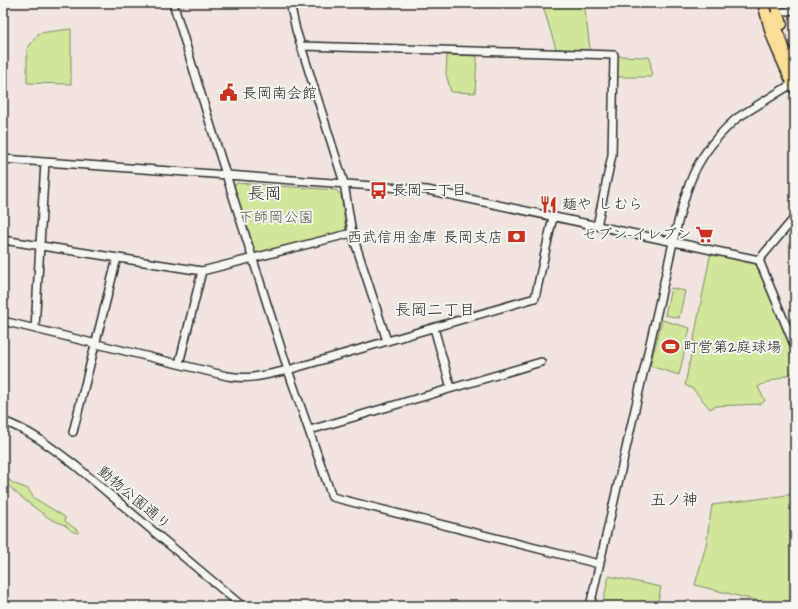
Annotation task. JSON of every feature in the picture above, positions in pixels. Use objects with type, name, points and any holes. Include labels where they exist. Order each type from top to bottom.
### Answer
[{"type":"highway","points":[[757,3],[762,25],[769,44],[781,68],[794,85]]},
{"type":"highway","points":[[763,3],[771,33],[794,85]]},
{"type":"highway","points":[[770,3],[784,48],[795,69]]},
{"type":"highway","points":[[776,8],[795,60]]},
{"type":"street","points":[[173,3],[288,370],[332,497],[599,564]]},
{"type":"street","points":[[290,3],[344,183],[352,233],[387,342]]},
{"type":"street","points":[[776,8],[795,10]]},
{"type":"street","points":[[302,46],[614,55],[612,155],[597,226]]},
{"type":"street","points":[[590,606],[689,182],[707,149],[737,118],[794,85]]},
{"type":"street","points":[[3,159],[427,190],[759,260]]},
{"type":"street","points":[[34,328],[45,162]]},
{"type":"street","points":[[3,321],[226,376],[246,379],[288,370],[535,298],[553,217]]},
{"type":"street","points":[[759,260],[795,217]]},
{"type":"street","points":[[3,240],[202,271],[352,233]]},
{"type":"street","points":[[73,432],[116,258]]},
{"type":"street","points":[[759,260],[795,347]]},
{"type":"street","points":[[179,364],[202,271]]},
{"type":"street","points":[[434,328],[451,388]]},
{"type":"street","points":[[310,430],[541,362]]},
{"type":"street","name":"動物公園通り","points":[[3,421],[26,431],[76,466],[242,606]]},
{"type":"green space","points":[[542,3],[584,3],[590,48],[589,50],[556,49]]},
{"type":"green space","points":[[71,29],[71,84],[27,83],[27,49],[39,33]]},
{"type":"green space","points":[[447,55],[477,56],[475,93],[451,92],[446,74]]},
{"type":"green space","points":[[617,56],[650,58],[652,77],[617,77]]},
{"type":"green space","name":"下師岡公園","points":[[237,183],[336,190],[341,195],[346,232],[258,254],[254,252],[234,186]]},
{"type":"green space","points":[[712,254],[758,266],[795,358],[795,372],[758,387],[765,401],[761,404],[716,406],[710,409],[693,389],[685,385],[710,256]]},
{"type":"green space","name":"町営第2庭球場","points":[[671,288],[685,291],[679,318],[665,315]]},
{"type":"green space","name":"町営第2庭球場","points":[[662,320],[690,328],[679,375],[650,366]]},
{"type":"green space","points":[[3,475],[13,483],[28,489],[34,498],[65,517],[65,521],[79,533],[73,532],[66,526],[49,518],[31,505],[3,480]]},
{"type":"green space","points":[[795,494],[795,606],[778,606],[695,585],[706,545],[712,505]]},
{"type":"green space","points":[[609,576],[661,587],[657,606],[602,606]]},
{"type":"place","name":"長岡南会館","points":[[229,93]]},
{"type":"place","name":"長岡一丁目","points":[[379,190]]},
{"type":"place","name":"麺や しむら","points":[[549,204]]},
{"type":"place","name":"セブン-イレブン","points":[[705,234]]},
{"type":"place","name":"西武信用金庫 長岡支店","points":[[516,237]]},
{"type":"place","name":"町営第2庭球場","points":[[670,347]]},
{"type":"district","name":"長岡","points":[[265,194]]},
{"type":"district","name":"長岡二丁目","points":[[435,310]]},
{"type":"district","name":"五ノ神","points":[[674,500]]}]
